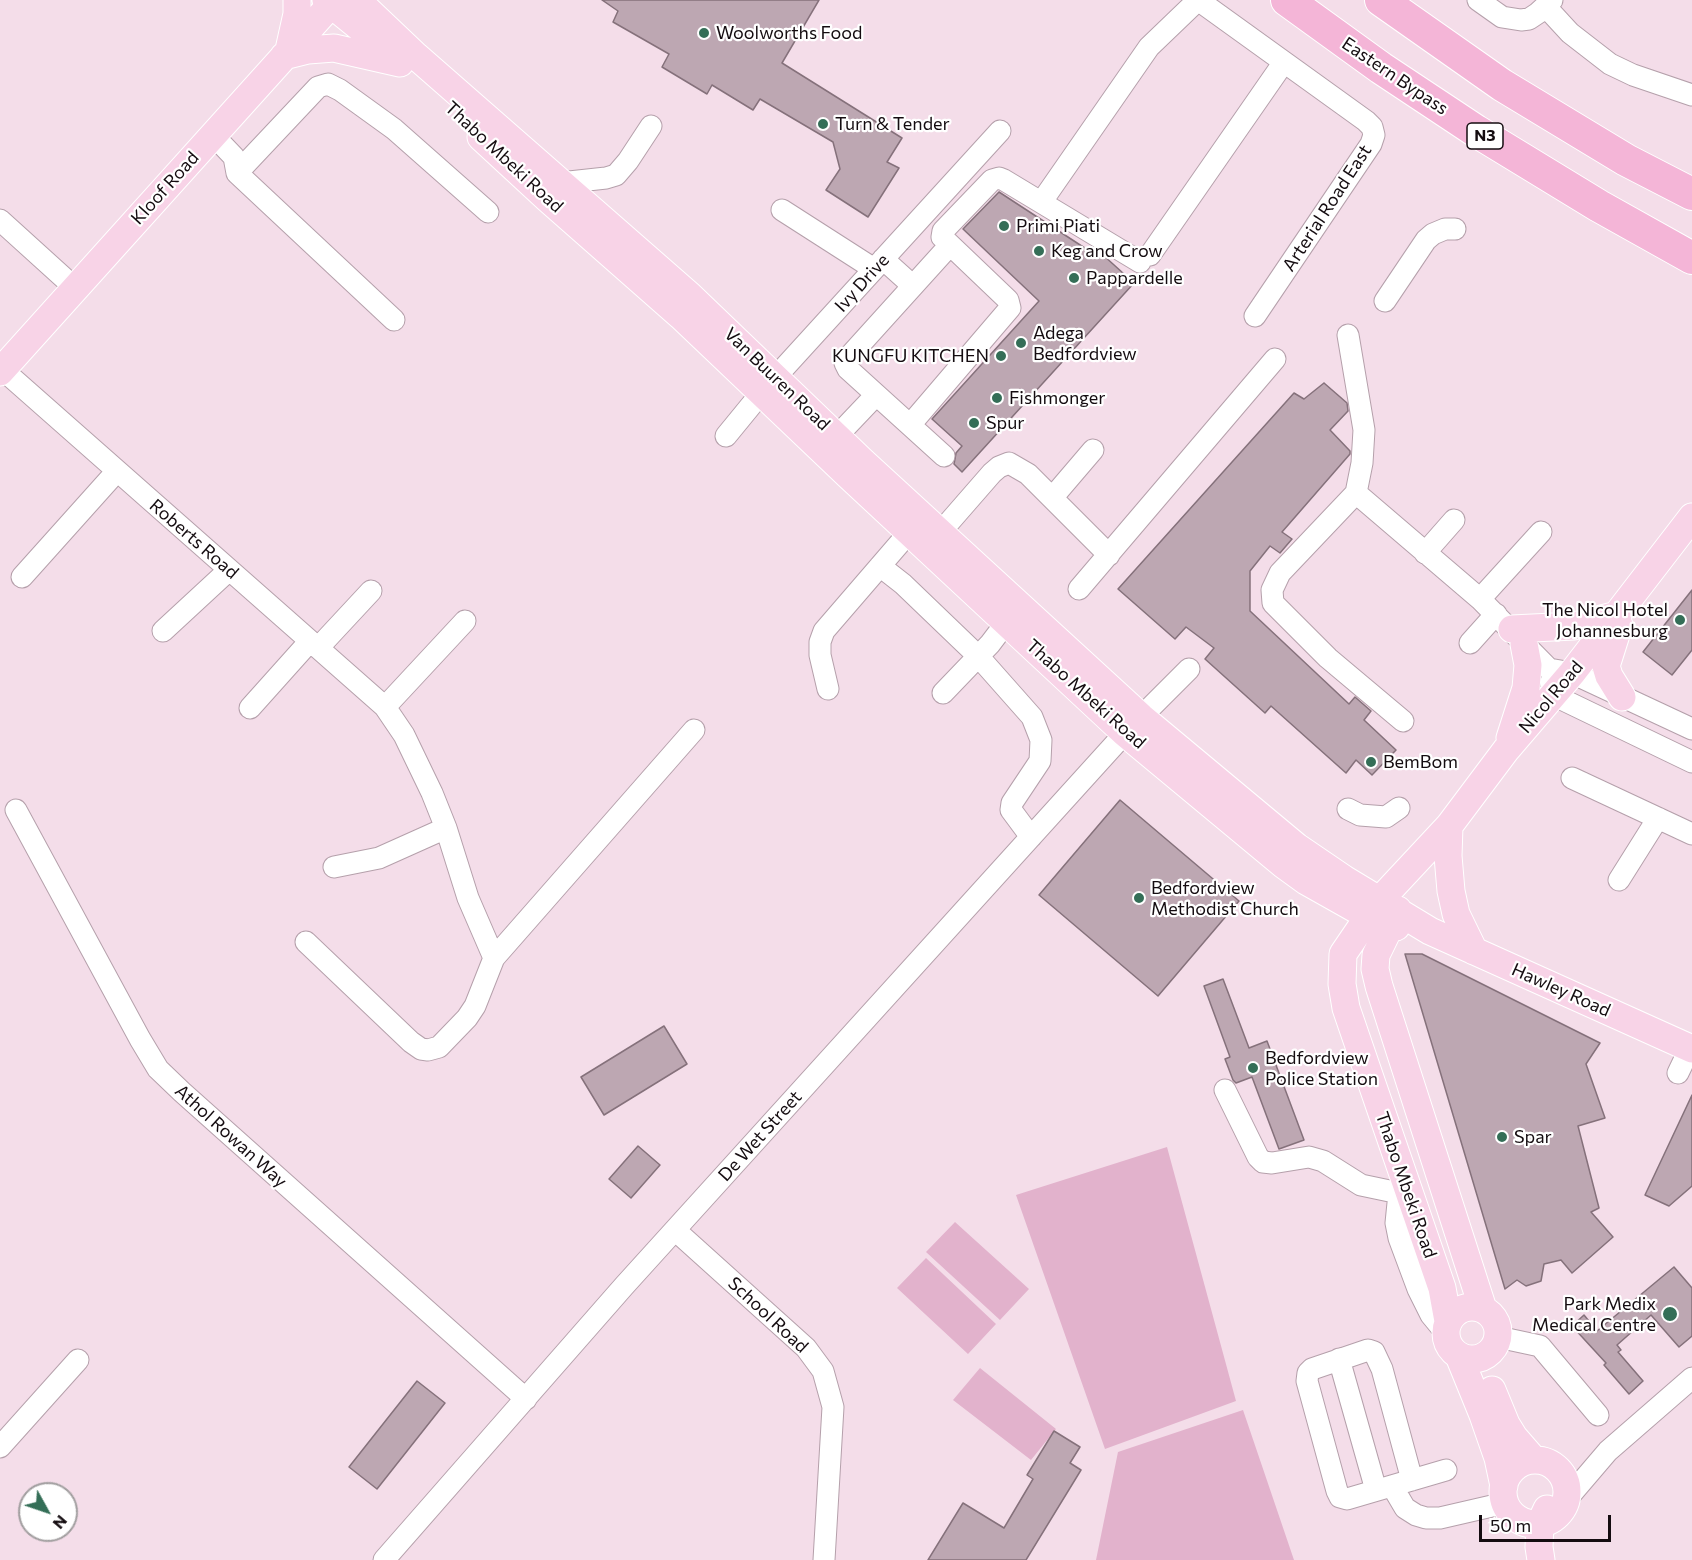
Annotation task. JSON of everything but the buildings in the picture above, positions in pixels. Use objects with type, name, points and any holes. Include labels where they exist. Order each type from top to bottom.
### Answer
[{"type":"highway","name":"Eastern Bypass","points":[[1287,0],[1381,68],[1476,131],[1599,206],[1692,258]]},
{"type":"highway","points":[[1381,0],[1502,85],[1626,160],[1692,194]]},
{"type":"main road","points":[[297,0],[297,14],[286,54],[334,48],[404,64]]},
{"type":"main road","name":"Thabo Mbeki Road","points":[[357,0],[553,190]]},
{"type":"main road","points":[[382,0],[397,38]]},
{"type":"main road","name":"Kloof Road","points":[[1,370],[286,54],[330,2]]},
{"type":"main road","name":"Thabo Mbeki Road","points":[[330,2],[553,190],[685,306]]},
{"type":"main road","name":"Van Buuren Road","points":[[685,306],[856,469]]},
{"type":"main road","name":"Van Buuren Road","points":[[769,385],[837,436],[856,469]]},
{"type":"main road","name":"Thabo Mbeki Road","points":[[856,469],[1284,865],[1306,881],[1340,889],[1342,984],[1346,1008],[1401,1186],[1442,1288],[1446,1327]]},
{"type":"main road","name":"Nicol Road","points":[[1384,914],[1406,874],[1449,826],[1506,750],[1553,695],[1561,671],[1622,609],[1692,517]]},
{"type":"main road","name":"Thabo Mbeki Road","points":[[925,532],[985,575],[1013,614],[1053,637],[1133,725]]},
{"type":"main road","points":[[1506,750],[1526,688],[1528,665],[1511,629],[1564,627],[1622,609]]},
{"type":"main road","points":[[1622,609],[1606,666],[1622,698]]},
{"type":"main road","points":[[1449,826],[1448,856],[1451,891],[1456,914],[1474,951]]},
{"type":"main road","points":[[1340,889],[1384,914],[1343,954]]},
{"type":"main road","name":"Thabo Mbeki Road","points":[[1384,914],[1375,969],[1389,1021],[1483,1308]]},
{"type":"main road","name":"Hawley Road","points":[[1384,914],[1430,931],[1691,1049]]},
{"type":"main road","points":[[1355,1032],[1389,1021]]},
{"type":"main road","points":[[1470,1357],[1489,1353],[1498,1337],[1496,1320],[1490,1313],[1483,1308],[1467,1306],[1453,1314],[1446,1327],[1449,1346],[1470,1357],[1514,1437],[1534,1460]]},
{"type":"main road","points":[[1470,1357],[1483,1415],[1498,1458],[1507,1501],[1530,1560]]},
{"type":"main road","points":[[1507,1501],[1512,1470],[1520,1464],[1534,1460],[1550,1464],[1559,1471],[1557,1560]]},
{"type":"main road","points":[[1507,1501],[1530,1524],[1558,1505]]},
{"type":"main road","points":[[1541,1560],[1539,1547],[1558,1505]]},
{"type":"street","name":"Arterial Road East","points":[[1198,0],[1366,121],[1372,127],[1374,135],[1371,144],[1255,316]]},
{"type":"street","points":[[1047,194],[1149,47],[1198,0]]},
{"type":"street","points":[[1478,0],[1502,17],[1512,20],[1542,9],[1610,64],[1633,75],[1692,95]]},
{"type":"street","points":[[910,425],[1010,308],[1008,300],[942,237],[943,231],[992,180],[999,178],[1145,258],[1284,62]]},
{"type":"street","points":[[237,173],[318,87],[328,84],[394,129],[488,212]]},
{"type":"street","points":[[553,190],[616,175],[651,126]]},
{"type":"street","name":"Ivy Drive","points":[[726,436],[769,385],[1000,131]]},
{"type":"street","points":[[208,141],[234,157],[237,173],[394,320]]},
{"type":"street","points":[[782,210],[879,264],[913,286]]},
{"type":"street","points":[[0,220],[75,288]]},
{"type":"street","points":[[1385,301],[1426,240],[1445,229],[1455,229]]},
{"type":"street","points":[[944,456],[846,367],[846,360],[950,245]]},
{"type":"street","points":[[1348,336],[1364,430],[1362,463],[1356,493],[1280,573],[1272,590],[1273,603],[1328,658],[1403,721]]},
{"type":"street","points":[[1079,590],[1275,359]]},
{"type":"street","name":"Roberts Road","points":[[1,370],[386,707],[404,735],[420,767],[446,828],[468,898],[494,958]]},
{"type":"street","points":[[837,436],[876,395]]},
{"type":"street","points":[[1052,498],[1093,450]]},
{"type":"street","points":[[828,689],[820,655],[820,642],[824,631],[880,566],[925,532],[999,466],[1009,464],[1028,474],[1108,555]]},
{"type":"street","points":[[22,577],[117,471]]},
{"type":"street","points":[[1356,493],[1561,671],[1692,729]]},
{"type":"street","points":[[1425,553],[1454,520]]},
{"type":"street","points":[[1480,599],[1541,532]]},
{"type":"street","points":[[880,566],[903,584],[978,657],[1032,717],[1041,740],[1040,761],[1012,803],[1011,810],[1031,837]]},
{"type":"street","points":[[163,631],[229,570]]},
{"type":"street","points":[[250,708],[371,591]]},
{"type":"street","points":[[943,693],[978,657],[1013,614]]},
{"type":"street","points":[[386,707],[465,621]]},
{"type":"street","points":[[1470,644],[1511,629]]},
{"type":"street","name":"De Wet Street","points":[[384,1560],[675,1230],[1133,725],[1189,669]]},
{"type":"street","points":[[1553,695],[1692,762]]},
{"type":"street","points":[[306,942],[411,1042],[421,1049],[439,1047],[467,1018],[483,989],[494,958],[694,730]]},
{"type":"street","points":[[1572,778],[1692,834]]},
{"type":"street","points":[[1348,809],[1360,814],[1386,817],[1399,808]]},
{"type":"street","name":"Athol Rowan Way","points":[[16,810],[140,1039],[159,1069],[526,1399]]},
{"type":"street","points":[[1618,879],[1658,818]]},
{"type":"street","points":[[334,867],[379,858],[446,828]]},
{"type":"street","points":[[1678,1073],[1691,1049]]},
{"type":"street","points":[[1225,1090],[1258,1158],[1263,1162],[1272,1163],[1309,1157],[1323,1161],[1361,1185],[1401,1186]]},
{"type":"street","name":"School Road","points":[[675,1230],[806,1348],[823,1371],[833,1407],[825,1560]]},
{"type":"street","points":[[1498,1337],[1540,1346],[1598,1415]]},
{"type":"street","points":[[1393,1485],[1379,1360],[1374,1352],[1368,1350],[1312,1369],[1308,1373],[1307,1381],[1336,1491],[1340,1497],[1347,1499],[1446,1470]]},
{"type":"street","points":[[1339,1359],[1405,1508],[1426,1518],[1440,1518],[1507,1501]]},
{"type":"street","points":[[0,1447],[78,1360]]},
{"type":"street","points":[[1558,1505],[1584,1464],[1608,1451],[1692,1378]]},
{"type":"shaded area","points":[[1167,1147],[1236,1401],[1105,1449],[1016,1195]]},
{"type":"shaded area","points":[[955,1222],[1029,1289],[1000,1320],[926,1252]]},
{"type":"shaded area","points":[[926,1258],[996,1324],[968,1354],[897,1288]]},
{"type":"shaded area","points":[[980,1368],[1056,1429],[1031,1460],[953,1400]]},
{"type":"shaded area","points":[[1243,1410],[1294,1560],[1096,1560],[1118,1452]]},
{"type":"place","name":"Woolworths Food","points":[[704,33]]},
{"type":"place","name":"Turn & Tender","points":[[823,124]]},
{"type":"place","name":"Primi Piati","points":[[1004,226]]},
{"type":"place","name":"Keg and Crow","points":[[1039,251]]},
{"type":"place","name":"Pappardelle","points":[[1074,278]]},
{"type":"place","name":"Adega Bedfordview","points":[[1021,343]]},
{"type":"place","name":"KUNGFU KITCHEN","points":[[1001,356]]},
{"type":"place","name":"Fishmonger","points":[[997,398]]},
{"type":"place","name":"Spur","points":[[974,423]]},
{"type":"place","name":"The Nicol Hotel Johannesburg","points":[[1680,620]]},
{"type":"place","name":"BemBom","points":[[1371,762]]},
{"type":"place","name":"Bedfordview Methodist Church","points":[[1139,898]]},
{"type":"place","name":"Bedfordview Police Station","points":[[1253,1068]]},
{"type":"place","name":"Spar","points":[[1502,1137]]},
{"type":"place","name":"Park Medix Medical Centre","points":[[1670,1314]]}]
